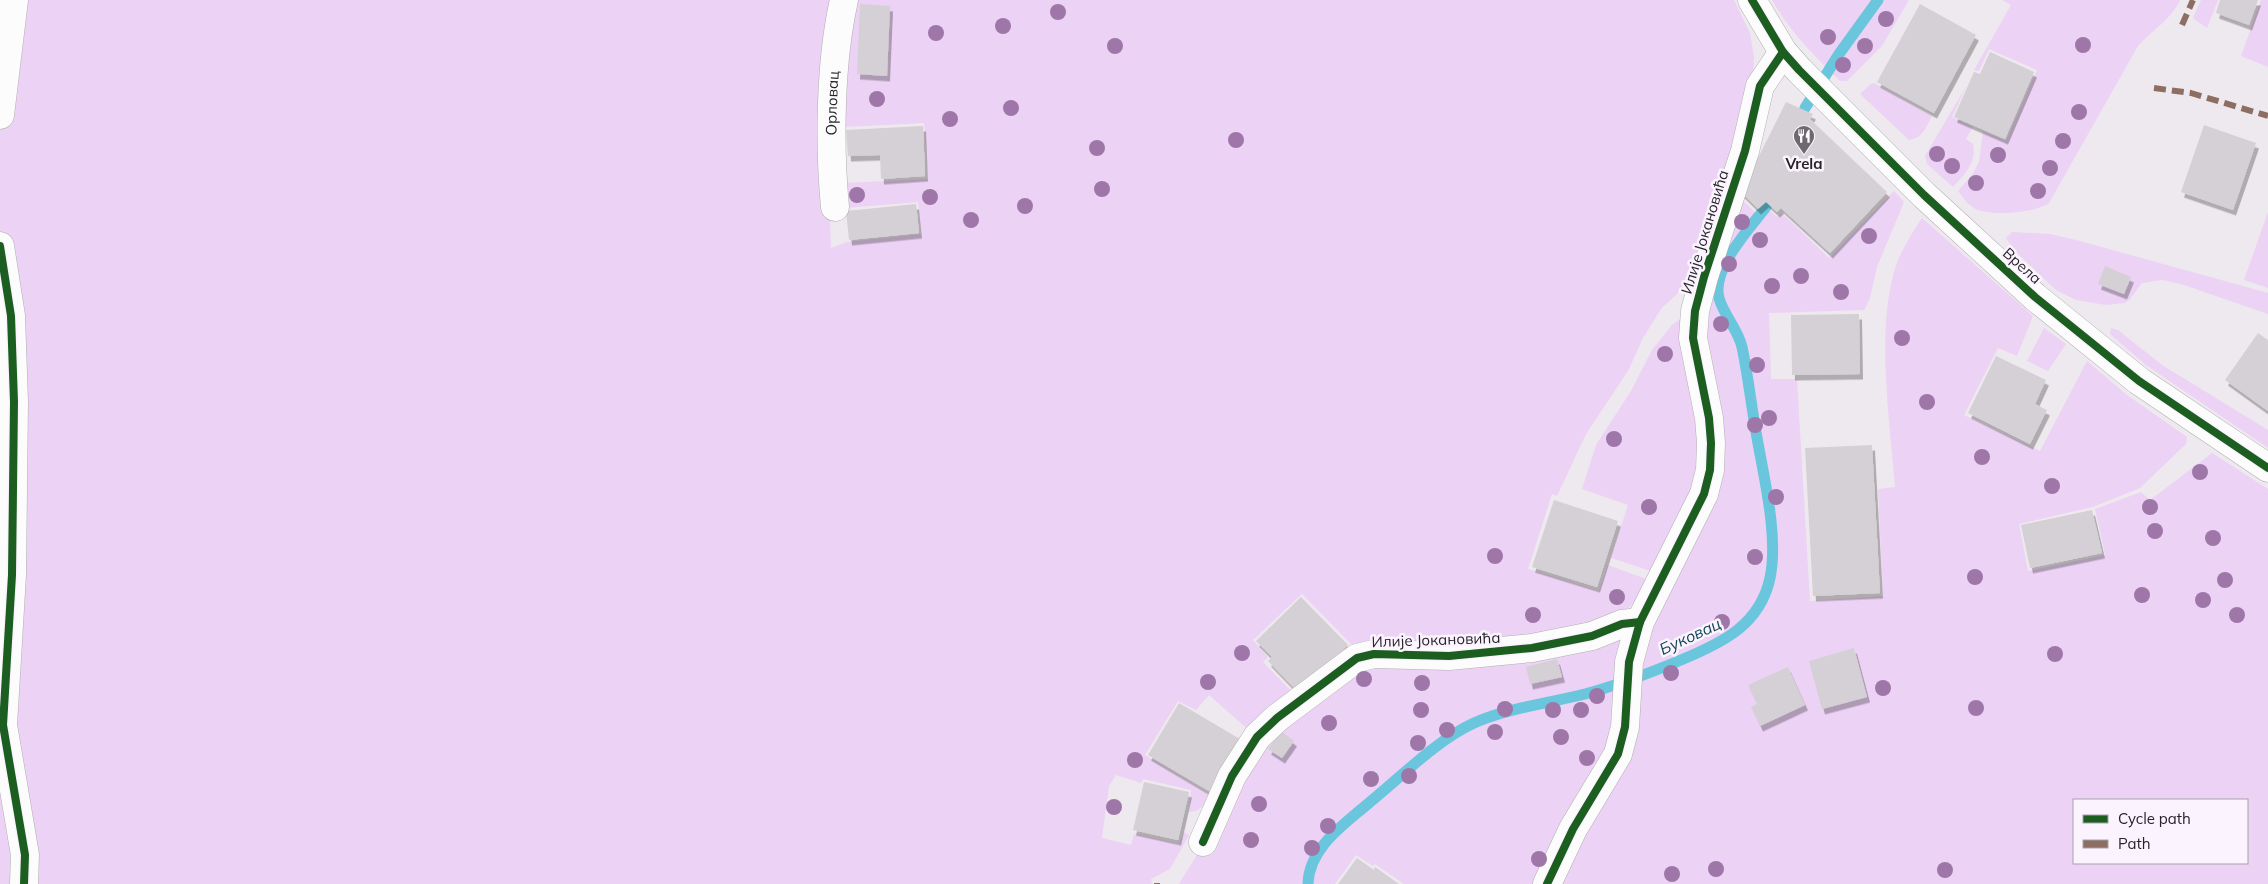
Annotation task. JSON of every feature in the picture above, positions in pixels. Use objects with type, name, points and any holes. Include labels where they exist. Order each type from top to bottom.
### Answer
[{"type":"street","points":[[0,115],[14,0]]},
{"type":"street","name":"Орловац","points":[[835,207],[832,152],[834,94],[837,44],[844,0]]},
{"type":"street","name":"Врела","points":[[1752,0],[1791,61],[1924,195],[2035,296],[2139,381],[2268,468]]},
{"type":"street","name":"Илије Јокановића","points":[[1547,884],[1573,829],[1618,754],[1625,726],[1629,662],[1640,622],[1706,486],[1711,443],[1709,418],[1693,338],[1696,312],[1704,277],[1745,151],[1760,86],[1791,61]]},
{"type":"street","points":[[0,246],[11,316],[14,402],[12,575],[2,726],[25,855],[24,884]]},
{"type":"street","name":"Илије Јокановића","points":[[1203,842],[1232,776],[1257,737],[1277,718],[1357,658],[1374,654],[1449,656],[1523,649],[1592,636],[1622,624],[1640,622]]},
{"type":"shaded area","points":[[0,0],[839,0],[826,115],[831,248],[847,242],[921,234],[918,202],[845,208],[845,183],[928,179],[924,123],[845,127],[845,81],[854,0],[1734,0],[1750,33],[1754,57],[1753,78],[1697,265],[1676,295],[1661,309],[1643,338],[1628,371],[1586,434],[1557,496],[1552,494],[1528,569],[1599,591],[1608,565],[1649,580],[1638,599],[1621,615],[1580,631],[1342,656],[1352,645],[1302,594],[1253,640],[1268,657],[1263,662],[1295,695],[1251,732],[1209,695],[1196,710],[1178,701],[1145,755],[1215,798],[1196,811],[1189,812],[1191,790],[1143,779],[1141,783],[1116,775],[1109,786],[1102,838],[1131,845],[1134,834],[1179,844],[1184,832],[1189,835],[1170,869],[1151,879],[1152,884],[0,884]]},
{"type":"shaded area","points":[[1772,0],[1909,0],[1882,46],[1847,81],[1840,81],[1795,33]]},
{"type":"shaded area","points":[[2002,0],[2180,0],[2172,13],[2138,46],[2049,203],[2034,209],[2012,213],[1981,211],[1967,202],[1958,191],[1972,175],[1979,162],[1983,131],[2006,141],[2037,70],[1989,49],[1979,71],[1974,70],[2011,5]]},
{"type":"shaded area","points":[[2201,0],[2218,0],[2207,28],[2193,18]]},
{"type":"shaded area","points":[[2261,0],[2268,0],[2268,67],[2241,56]]},
{"type":"shaded area","points":[[1874,83],[1932,116],[1926,128],[1918,137],[1909,140],[1860,94]]},
{"type":"shaded area","points":[[1967,85],[1952,117],[1973,127],[1966,139],[1973,144],[1974,150],[1972,162],[1953,187],[1927,164],[1925,156]]},
{"type":"shaded area","points":[[1894,191],[1904,202],[1877,267],[1870,298],[1864,310],[1769,313],[1771,379],[1797,379],[1810,601],[1883,596],[1878,489],[1895,487],[1886,381],[1885,353],[1888,300],[1893,276],[1901,253],[1922,218],[2033,316],[2017,356],[1998,348],[1964,415],[2040,451],[2087,361],[2127,395],[2187,437],[2186,444],[2140,488],[2093,507],[2019,524],[2028,571],[2105,555],[2095,509],[2141,492],[2150,500],[2212,453],[2268,489],[2268,884],[1557,884],[1578,840],[1640,648],[1698,520],[1704,315],[1740,198],[1758,215],[1766,207],[1777,217],[1782,213],[1829,258]]},
{"type":"shaded area","points":[[2268,212],[2268,288],[2244,280]]},
{"type":"shaded area","points":[[2012,232],[2050,234],[2080,241],[2268,293],[2268,314],[2184,285],[2162,280],[2142,283],[2125,303],[2106,305],[2076,300],[2056,290],[2016,252],[2006,238]]},
{"type":"shaded area","points":[[1682,318],[1696,381],[1698,475],[1651,571],[1611,558],[1628,505],[1582,489],[1596,445],[1631,391],[1652,350],[1672,325]]},
{"type":"shaded area","points":[[2044,328],[2066,344],[2048,371],[2027,361]]},
{"type":"shaded area","points":[[2111,328],[2118,330],[2162,365],[2268,430],[2268,448],[2146,365],[2110,334]]},
{"type":"shaded area","points":[[1624,633],[1615,736],[1539,884],[1404,884],[1375,864],[1373,866],[1356,855],[1335,884],[1179,884],[1263,747],[1349,671]]},
{"type":"building","points":[[2220,0],[2258,0],[2249,25],[2216,13]]},
{"type":"building","points":[[860,4],[890,6],[887,76],[857,74]]},
{"type":"building","points":[[1920,4],[1976,35],[1934,113],[1877,82]]},
{"type":"building","points":[[1990,52],[2034,72],[2005,139],[1954,117],[1974,72],[1980,74]]},
{"type":"building","name":"Vrela","points":[[1786,102],[1813,114],[1810,119],[1887,192],[1830,253],[1781,208],[1777,212],[1766,202],[1758,209],[1741,192]]},
{"type":"building","points":[[2204,125],[2256,143],[2233,210],[2181,192]]},
{"type":"building","points":[[923,126],[925,176],[881,179],[880,155],[848,156],[846,130]]},
{"type":"building","points":[[916,204],[919,233],[849,240],[846,211]]},
{"type":"building","points":[[2105,266],[2131,277],[2124,294],[2098,284]]},
{"type":"building","points":[[1859,314],[1860,374],[1792,375],[1791,315]]},
{"type":"building","points":[[2258,333],[2268,340],[2268,411],[2225,380]]},
{"type":"building","points":[[1996,356],[2046,380],[2035,404],[2047,410],[2030,444],[1968,413]]},
{"type":"building","points":[[1872,445],[1880,593],[1813,596],[1805,448]]},
{"type":"building","points":[[1554,500],[1618,521],[1597,587],[1532,567]]},
{"type":"building","points":[[2092,510],[2102,553],[2030,568],[2021,525]]},
{"type":"building","points":[[1301,597],[1348,645],[1299,693],[1268,661],[1272,657],[1256,641]]},
{"type":"building","points":[[1854,648],[1867,697],[1822,709],[1809,661]]},
{"type":"building","points":[[1557,659],[1562,677],[1530,684],[1526,667]]},
{"type":"building","points":[[1788,667],[1805,705],[1760,726],[1751,707],[1757,704],[1748,685]]},
{"type":"building","points":[[1179,703],[1245,742],[1214,794],[1148,755]]},
{"type":"building","points":[[1281,731],[1294,741],[1282,758],[1268,749]]},
{"type":"building","points":[[1144,782],[1189,792],[1178,840],[1133,830]]},
{"type":"building","points":[[1357,858],[1374,870],[1375,867],[1399,884],[1338,884]]},
{"type":"waterway","name":"Буковац","points":[[1805,108],[1839,54],[1878,0]]},
{"type":"waterway","name":"Буковац","points":[[1308,884],[1310,871],[1315,859],[1330,837],[1420,759],[1460,730],[1501,713],[1585,694],[1634,678],[1696,654],[1725,639],[1748,620],[1758,608],[1770,578],[1772,561],[1773,543],[1769,505],[1742,347],[1721,305],[1718,287],[1721,274],[1733,249],[1766,207]]},
{"type":"marked path","points":[[2182,25],[2193,0]]},
{"type":"marked path","points":[[2154,88],[2191,93],[2268,116]]},
{"type":"cycle path","points":[[1752,0],[1783,52],[1799,70],[1924,195],[2035,297],[2139,381],[2268,468]]},
{"type":"cycle path","points":[[1547,884],[1573,829],[1618,754],[1625,727],[1629,662],[1640,622],[1704,494],[1710,470],[1711,443],[1709,418],[1693,338],[1695,311],[1704,277],[1745,151],[1760,86],[1783,52]]},
{"type":"cycle path","points":[[0,246],[11,316],[14,402],[12,575],[3,725],[25,855],[24,884]]},
{"type":"cycle path","points":[[1203,842],[1232,776],[1257,737],[1277,718],[1357,658],[1374,654],[1449,656],[1532,648],[1592,636],[1622,624],[1640,622]]},
{"type":"place","name":"Vrela","points":[[1804,155]]}]
